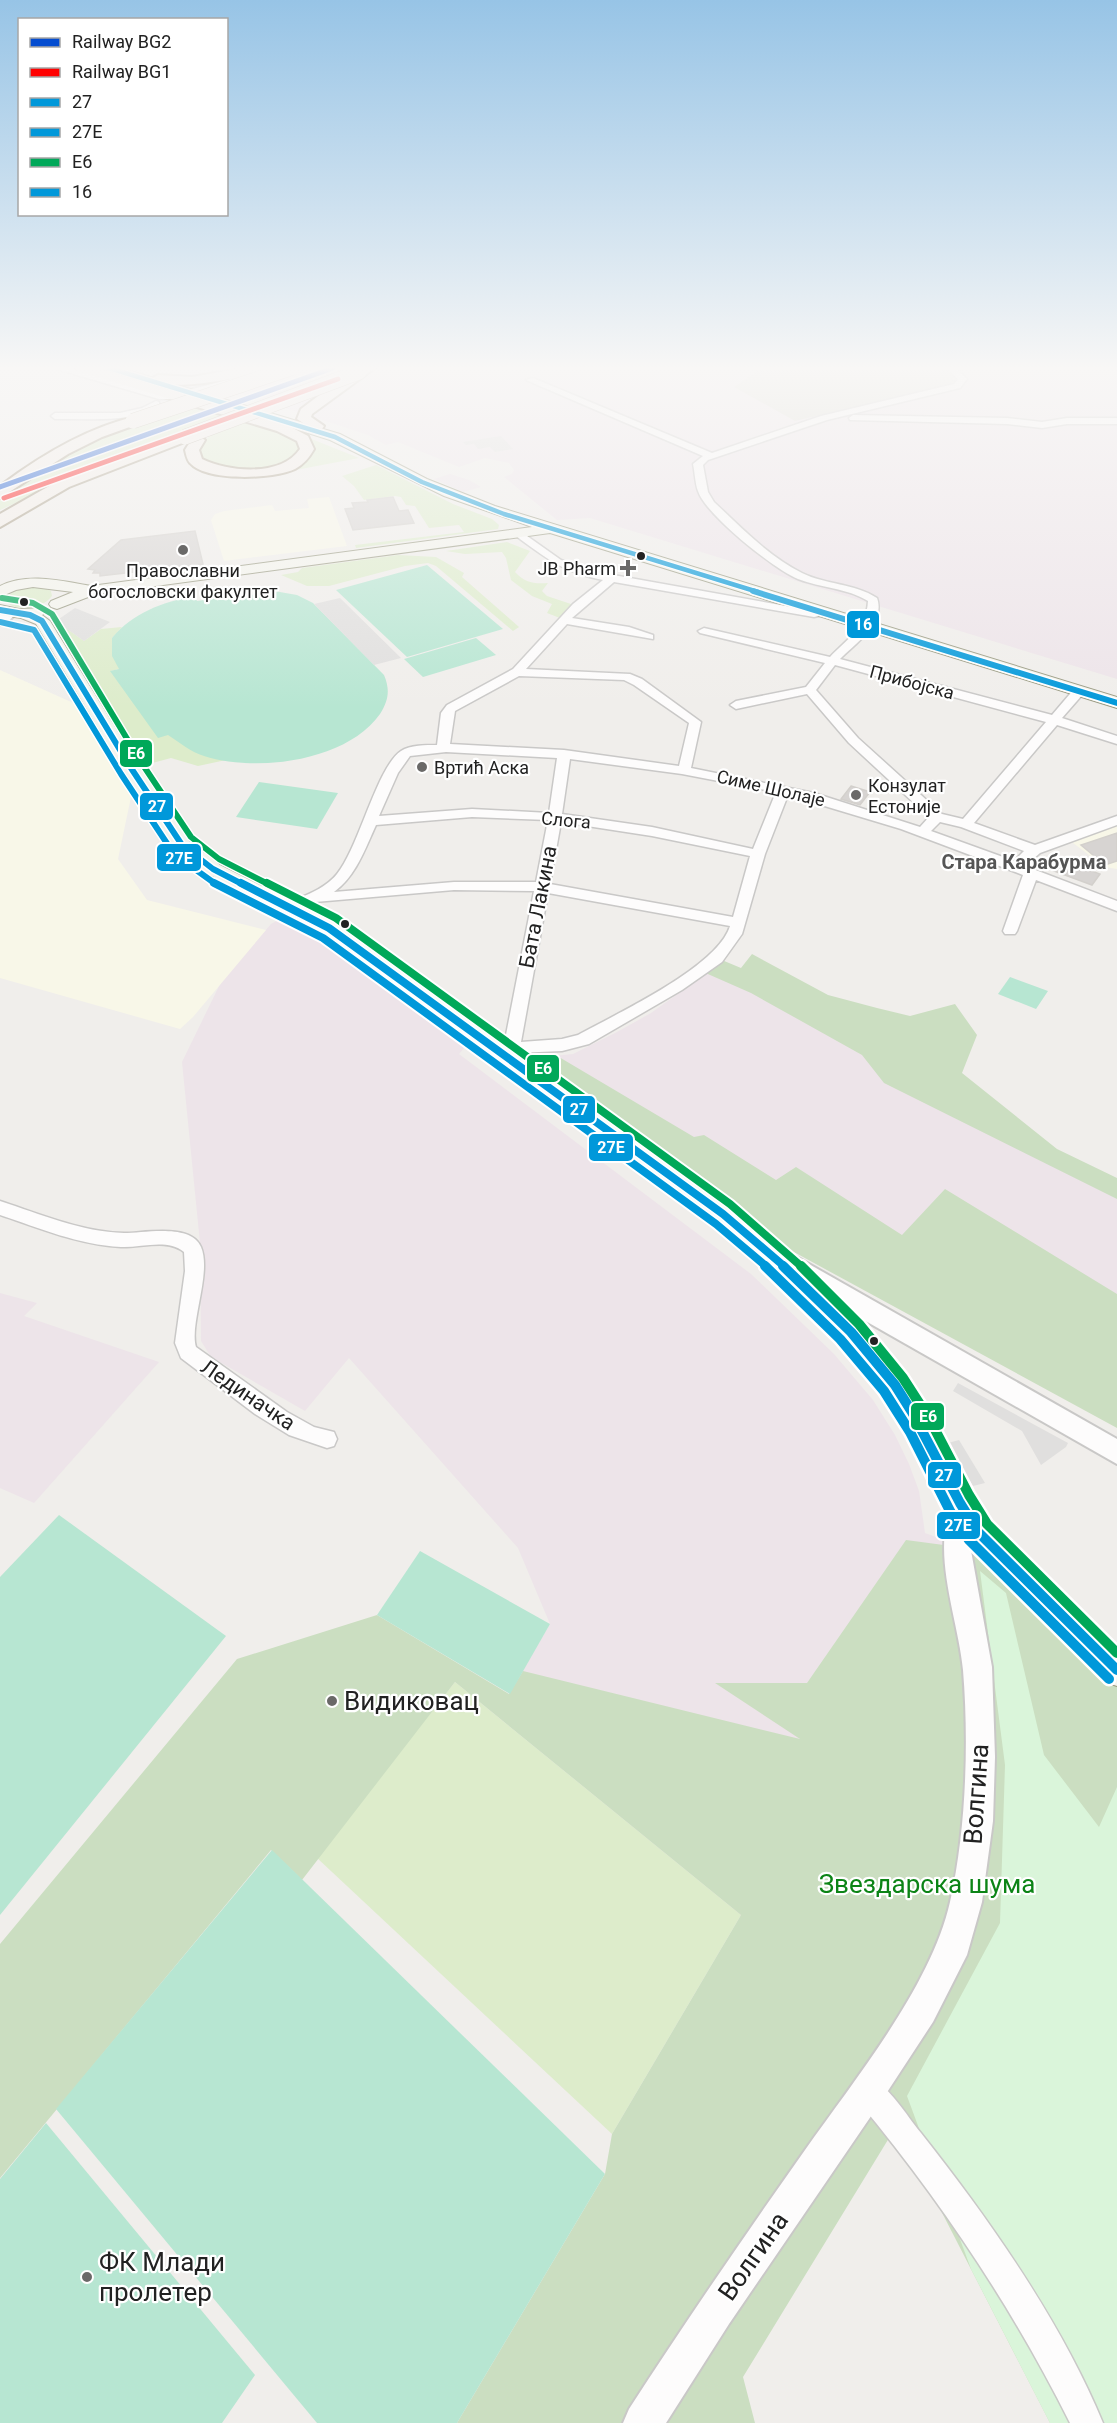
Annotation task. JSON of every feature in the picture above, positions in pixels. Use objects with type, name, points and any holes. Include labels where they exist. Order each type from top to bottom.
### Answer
[{"type":"main road","points":[[0,493],[16,481]]},
{"type":"main road","points":[[0,522],[9,512],[74,481]]},
{"type":"main road","points":[[427,481],[530,523],[825,612],[870,618],[1117,687]]},
{"type":"main road","points":[[503,537],[515,527],[514,522],[504,514]]},
{"type":"main road","points":[[530,523],[581,526],[870,618],[1117,703]]},
{"type":"main road","points":[[30,612],[93,590],[581,526]]},
{"type":"main road","points":[[2,571],[37,582],[93,590]]},
{"type":"main road","points":[[0,592],[16,585],[37,582]]},
{"type":"main road","points":[[30,612],[63,594],[59,586]]},
{"type":"main road","points":[[30,612],[182,845],[213,869],[329,928],[508,1051],[755,1240],[840,1322],[890,1379],[912,1412],[962,1510],[978,1532],[1117,1670]]},
{"type":"street","points":[[701,481],[703,492],[710,504],[767,557],[783,568],[819,583],[865,594],[873,600],[870,618],[810,690],[736,705]]},
{"type":"street","points":[[520,534],[557,562],[579,571],[814,614],[825,612]]},
{"type":"street","points":[[444,749],[447,713],[451,708],[517,672],[582,602],[612,578]]},
{"type":"street","points":[[565,620],[629,630],[649,637]]},
{"type":"street","name":"Прибојска","points":[[704,631],[833,661],[1055,720],[1117,740]]},
{"type":"street","points":[[517,672],[619,676],[638,682],[696,722],[684,770]]},
{"type":"street","points":[[810,690],[842,730],[937,817],[966,824],[1035,850]]},
{"type":"street","points":[[966,824],[1079,691]]},
{"type":"street","name":"Симе Шолаје","points":[[371,821],[401,756],[412,751],[495,750],[564,754],[684,770],[833,802],[1117,906]]},
{"type":"street","name":"Бата Лакина","points":[[508,1051],[555,819],[564,754]]},
{"type":"street","points":[[508,1051],[562,1045],[583,1040],[701,971],[731,943],[739,923],[758,854],[783,790]]},
{"type":"street","name":"Слога","points":[[371,821],[472,813],[555,819],[632,827],[758,854]]},
{"type":"street","points":[[922,833],[937,817]]},
{"type":"street","points":[[1016,868],[1027,855],[1035,850],[1117,820]]},
{"type":"street","points":[[290,907],[329,889],[347,872],[371,821]]},
{"type":"street","points":[[1010,931],[1031,873]]},
{"type":"street","points":[[313,898],[454,886],[541,887],[739,923]]},
{"type":"street","name":"Лединачка","points":[[0,1208],[110,1240],[174,1238],[188,1243],[193,1248],[194,1270],[186,1332],[188,1352],[200,1363],[290,1424],[316,1438],[327,1439]]},
{"type":"street","points":[[755,1240],[863,1308],[1117,1452]]},
{"type":"street","name":"Волгина","points":[[643,2423],[715,2310],[868,2091],[921,2010],[950,1955],[966,1902],[977,1821],[980,1707],[971,1624],[956,1545],[962,1510]]},
{"type":"street","points":[[868,2091],[897,2125],[993,2259],[1062,2371],[1087,2423]]},
{"type":"shaded area","points":[[439,481],[471,481],[481,487],[463,492]]},
{"type":"shaded area","points":[[509,481],[1117,481],[1117,679],[590,518],[557,520]]},
{"type":"shaded area","points":[[329,497],[347,546],[224,561],[211,520],[215,514],[272,505],[275,511],[309,508],[307,499]]},
{"type":"shaded area","points":[[340,598],[401,658],[374,665],[314,604]]},
{"type":"shaded area","points":[[75,608],[110,622],[84,641],[56,621]]},
{"type":"shaded area","points":[[0,670],[80,706],[131,797],[118,859],[147,900],[266,930],[193,1017],[180,1029],[0,978]]},
{"type":"shaded area","points":[[1117,823],[1117,869],[1105,867],[1069,840]]},
{"type":"shaded area","points":[[283,917],[336,949],[464,1045],[465,1047],[459,1054],[751,1274],[834,1354],[873,1400],[895,1435],[909,1464],[919,1491],[925,1533],[950,1542],[844,2075],[736,1911],[496,1715],[550,1624],[518,1548],[349,1358],[305,1411],[211,1357],[201,1341],[200,1243],[182,1062],[222,980],[271,924]]},
{"type":"shaded area","points":[[721,963],[1117,1191],[1117,1417],[910,1299],[792,1251],[533,1058],[573,1054],[617,1032],[651,1013]]},
{"type":"shaded area","points":[[0,1293],[37,1303],[24,1316],[159,1362],[34,1503],[0,1488]]},
{"type":"shaded area","points":[[958,1383],[1068,1443],[1066,1447],[1041,1465],[1022,1431],[953,1391]]},
{"type":"shaded area","points":[[959,1440],[985,1483],[973,1486],[948,1443]]},
{"type":"green space","points":[[22,481],[65,481],[0,510],[0,496]]},
{"type":"green space","points":[[348,481],[408,481],[453,504],[492,519],[499,525],[498,529],[356,548],[355,545],[464,532],[459,525],[429,528],[415,506],[406,505],[401,497],[364,500]]},
{"type":"green space","points":[[507,542],[530,551],[515,572],[519,576],[530,582],[548,583],[542,591],[547,596],[577,606],[565,620],[547,613],[552,604],[532,596],[511,580],[506,558],[502,552],[465,554],[446,551]]},
{"type":"green space","points":[[398,555],[436,557],[464,573],[462,577],[519,627],[513,631],[436,566],[428,563],[405,566],[329,586],[307,586],[281,575],[298,572],[302,568]]},
{"type":"green space","points":[[427,565],[503,629],[407,657],[336,590]]},
{"type":"green space","points":[[29,587],[45,588],[51,591],[52,596],[43,604],[31,608],[18,608],[7,603],[6,598],[14,591]]},
{"type":"green space","points":[[274,591],[297,595],[313,603],[384,675],[388,694],[380,714],[365,730],[346,743],[300,759],[274,763],[225,761],[199,754],[168,735],[158,738],[110,671],[119,669],[112,656],[112,638],[129,621],[170,602],[194,596],[197,601],[247,594],[268,597]]},
{"type":"green space","points":[[56,621],[84,641],[101,629],[122,627],[112,638],[119,669],[111,671],[148,714],[174,738],[189,748],[226,760],[198,766],[171,758],[145,765],[52,624]]},
{"type":"green space","points":[[476,638],[496,655],[423,677],[404,659]]},
{"type":"green space","points":[[259,782],[338,793],[317,829],[236,817]]},
{"type":"green space","points":[[752,954],[828,995],[877,1008],[910,1016],[955,1004],[977,1035],[962,1073],[1057,1149],[1117,1178],[1117,1199],[884,1083],[862,1055],[751,993],[701,971],[717,958],[741,968]]},
{"type":"green space","points":[[1010,977],[1048,991],[1036,1009],[998,994]]},
{"type":"green space","points":[[559,1057],[694,1137],[704,1135],[776,1180],[796,1167],[902,1235],[945,1189],[1117,1294],[1117,1428],[792,1251],[528,1059]]},
{"type":"green space","points":[[59,1515],[226,1636],[0,1915],[0,1577]]},
{"type":"green space","name":"Звездарска шума","points":[[906,1540],[989,1551],[1117,1679],[1117,2423],[1050,2423],[897,2125],[743,2377],[755,2423],[457,2423],[605,2174],[612,2134],[741,1915],[455,1682],[302,1880],[271,1850],[0,2178],[0,1944],[237,1659],[377,1615],[509,1694],[523,1671],[800,1739],[715,1683],[807,1683]]},
{"type":"green space","points":[[420,1551],[550,1624],[510,1694],[377,1615]]},
{"type":"green space","name":"Звездарска шума","points":[[980,1571],[1006,1593],[1044,1755],[1099,1827],[1117,1787],[1117,2423],[1050,2423],[971,2269],[907,2096],[1000,1923],[1005,1765]]},
{"type":"green space","points":[[455,1682],[741,1915],[612,2134],[316,1857]]},
{"type":"green space","points":[[272,1850],[605,2174],[457,2423],[317,2423],[56,2109]]},
{"type":"green space","name":"ФК Млади пролетер","points":[[46,2123],[255,2375],[222,2423],[0,2423],[0,2179]]},
{"type":"building","points":[[393,497],[399,511],[408,510],[414,523],[353,530],[345,509],[354,508],[352,503]]},
{"type":"building","points":[[195,531],[203,564],[100,576],[100,573],[93,573],[95,570],[88,569],[121,540]]},
{"type":"building","name":"Конзулат Естоније","points":[[851,786],[870,792],[860,805],[841,799]]},
{"type":"building","points":[[1117,833],[1117,861],[1105,865],[1081,845]]},
{"type":"building","points":[[1051,856],[1100,874],[1092,885],[1043,867]]},
{"type":"rail line","name":"BG2","points":[[0,487],[17,481]]},
{"type":"rail line","name":"BG1","points":[[4,498],[52,481]]},
{"type":"transit line","name":"16","points":[[420,481],[504,514],[1117,703]]},
{"type":"transit line","name":"E6","points":[[2,598],[33,603],[52,614],[141,762],[191,837],[219,859],[336,918],[730,1204],[808,1272],[859,1324],[903,1378],[930,1420],[977,1510],[987,1524],[1117,1653]]},
{"type":"transit line","name":"27","points":[[0,610],[30,615],[42,621],[131,768],[182,845],[213,869],[329,928],[723,1214],[800,1281],[851,1332],[895,1385],[912,1412],[968,1518],[978,1532],[1117,1670]]},
{"type":"transit line","name":"27E","points":[[0,622],[34,630],[121,774],[174,854],[208,880],[323,938],[716,1224],[791,1289],[840,1339],[884,1391],[910,1432],[941,1495],[969,1540],[1109,1679]]},
{"type":"place","name":"Православни богословски факултет","points":[[183,550]]},
{"type":"place","name":"JB Pharm","points":[[628,568]]},
{"type":"place","name":"Вртић Аска","points":[[422,767]]},
{"type":"place","name":"Конзулат Естоније","points":[[856,795]]},
{"type":"place","name":"Видиковац","points":[[332,1701]]},
{"type":"place","name":"ФК Млади пролетер","points":[[87,2277]]},
{"type":"district","name":"Стара Карабурма","points":[[1024,862]]}]
